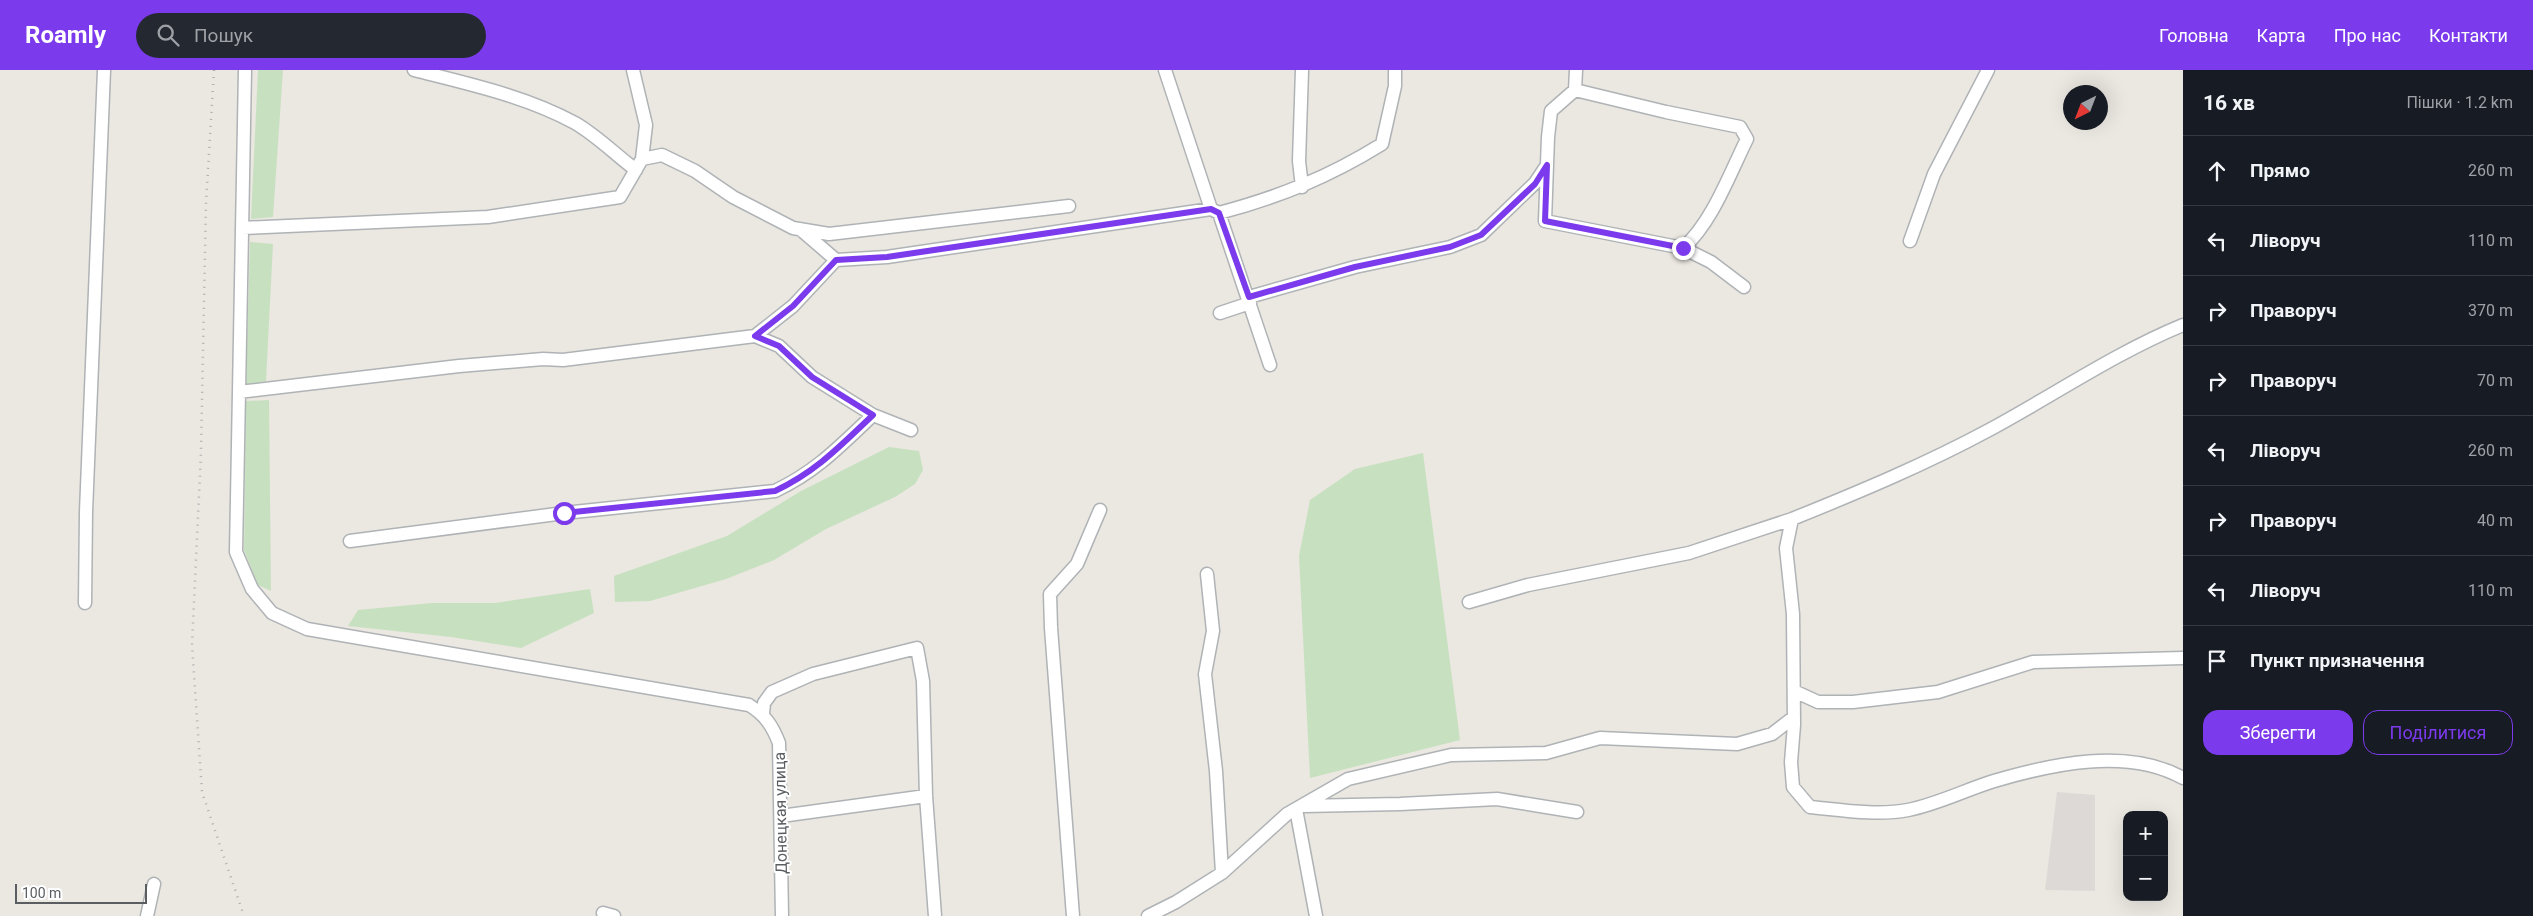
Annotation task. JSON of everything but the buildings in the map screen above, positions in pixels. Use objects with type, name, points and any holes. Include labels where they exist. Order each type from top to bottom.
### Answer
[{"type":"street","points":[[85,603],[86,512],[104,70]]},
{"type":"street","points":[[245,70],[236,552],[252,590],[272,613],[306,629],[749,705],[763,714],[764,703],[772,692],[813,674],[916,648],[923,681],[926,796],[935,916]]},
{"type":"street","points":[[414,70],[536,105],[576,124],[639,165]]},
{"type":"street","points":[[242,228],[488,217],[620,197],[639,165],[646,125],[633,70]]},
{"type":"street","points":[[1165,70],[1215,211],[1250,300],[1270,365]]},
{"type":"street","points":[[1302,70],[1299,160],[1302,187]]},
{"type":"street","points":[[755,336],[793,306],[836,260],[887,257],[1215,211],[1302,187],[1382,144],[1395,86],[1395,70]]},
{"type":"street","points":[[1576,70],[1575,90],[1551,111],[1545,221],[1683,248],[1711,262],[1744,287]]},
{"type":"street","points":[[1910,241],[1934,174],[1988,70]]},
{"type":"street","points":[[1575,90],[1740,127],[1747,139],[1715,203],[1691,241],[1683,248]]},
{"type":"street","points":[[639,165],[662,156],[695,171],[733,197],[793,228],[829,234],[1069,206]]},
{"type":"street","points":[[1220,312],[1250,300],[1355,267],[1450,247],[1481,235],[1535,184],[1547,165]]},
{"type":"street","points":[[800,229],[836,260]]},
{"type":"street","points":[[1468,602],[1528,585],[1688,553],[1792,519],[1869,488],[1990,430],[2150,338],[2183,325]]},
{"type":"street","points":[[239,392],[459,366],[543,359],[563,360],[755,336],[779,346],[812,377],[873,415],[911,430]]},
{"type":"street","points":[[350,541],[564,513],[775,491],[802,478],[829,457],[873,415]]},
{"type":"street","points":[[1073,916],[1050,594],[1077,564],[1100,510]]},
{"type":"street","points":[[1792,519],[1786,548],[1793,614],[1794,717],[1791,762],[1794,787],[1810,807],[1856,811],[1907,810],[1956,796],[1994,781],[2070,764],[2126,761],[2169,770],[2183,778]]},
{"type":"street","points":[[1207,574],[1213,631],[1205,674],[1216,771],[1222,873]]},
{"type":"street","points":[[1794,691],[1818,702],[1853,702],[1938,692],[2033,662],[2183,658]]},
{"type":"street","name":"Донецкая улица","points":[[763,714],[772,726],[779,743],[782,916]]},
{"type":"street","points":[[1148,916],[1176,902],[1222,873],[1287,814],[1348,779],[1451,755],[1546,753],[1600,738],[1737,744],[1772,734],[1794,717]]},
{"type":"street","points":[[780,816],[926,796]]},
{"type":"street","points":[[1298,807],[1497,799],[1577,812]]},
{"type":"street","points":[[1298,807],[1316,916]]},
{"type":"street","points":[[148,916],[154,884]]},
{"type":"shaded area","points":[[2057,792],[2095,795],[2095,891],[2045,890]]},
{"type":"green space","points":[[258,70],[283,70],[273,217],[251,219]]},
{"type":"green space","points":[[250,242],[273,244],[266,381],[246,385]]},
{"type":"green space","points":[[269,400],[271,591],[258,585],[244,550],[246,401]]},
{"type":"green space","points":[[889,447],[919,451],[923,470],[915,484],[895,497],[826,529],[774,560],[726,579],[650,601],[615,602],[614,576],[727,536],[801,491]]},
{"type":"green space","points":[[1423,453],[1460,740],[1310,778],[1299,556],[1310,500],[1355,469]]},
{"type":"green space","points":[[590,589],[594,613],[521,648],[451,637],[348,626],[358,610],[432,603],[495,603]]},
{"type":"railway","points":[[214,70],[206,203],[201,452],[192,645],[202,792],[244,916]]},
{"type":"route","points":[[564,513],[775,491],[802,478],[829,457],[873,415],[812,377],[779,346],[755,336],[793,306],[836,260],[887,257],[1211,209],[1219,213],[1249,297],[1355,267],[1417,252],[1450,247],[1481,235],[1535,184],[1547,165],[1545,221],[1683,248]]}]
